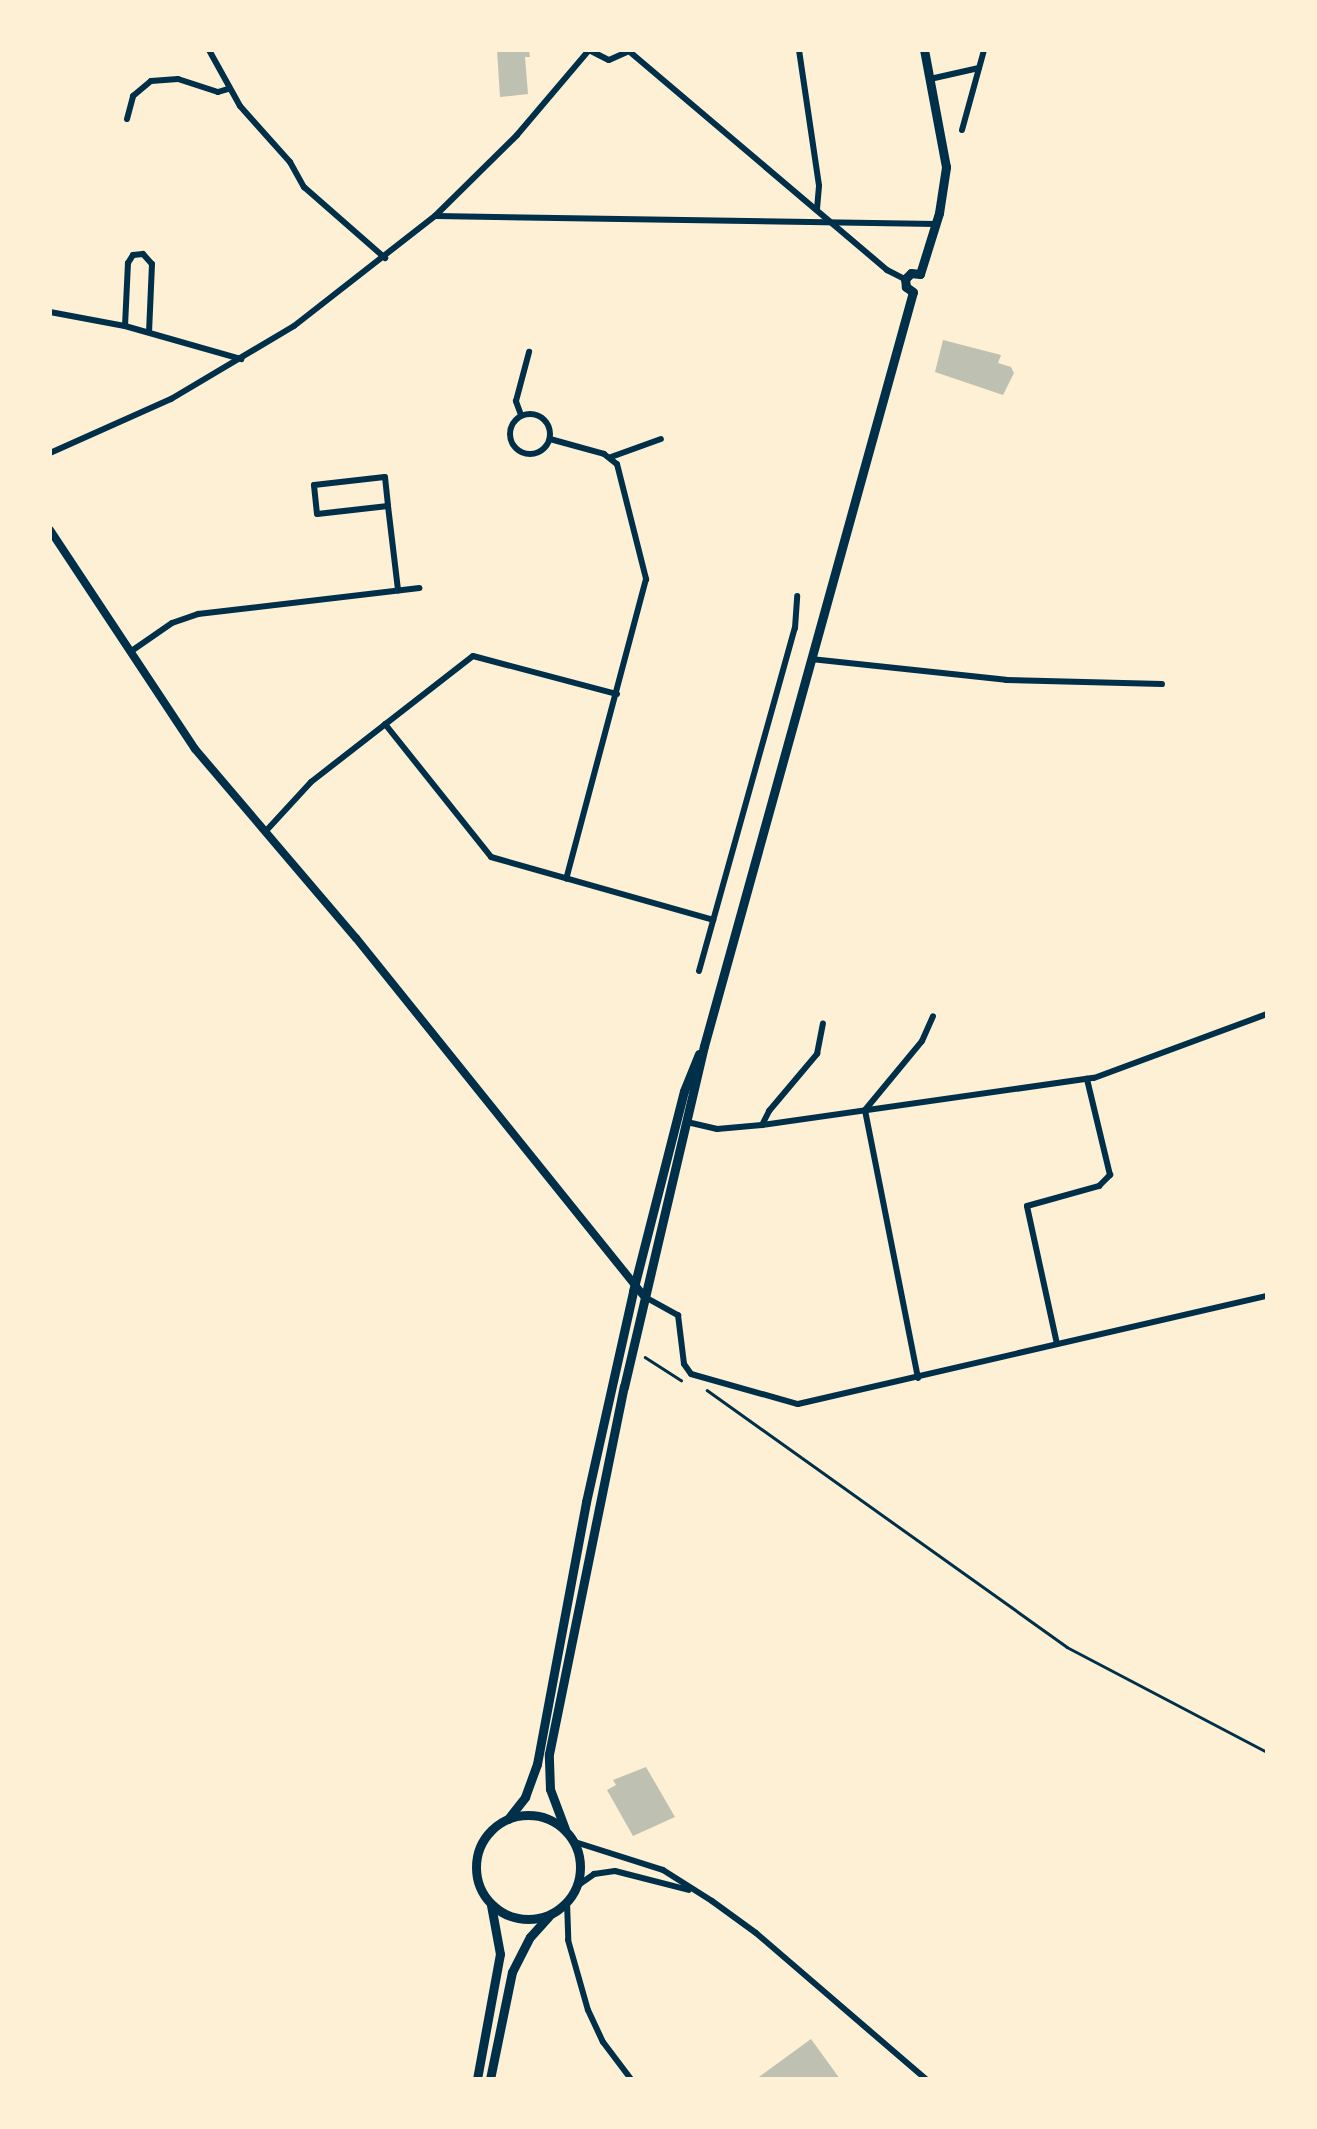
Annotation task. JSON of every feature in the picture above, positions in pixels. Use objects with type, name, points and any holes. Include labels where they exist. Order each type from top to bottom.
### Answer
[{"type":"main road","points":[[490,2079],[512,1972],[530,1938],[567,1902],[577,1886],[580,1861],[548,1779],[549,1754],[637,1350],[645,1297],[704,1046],[913,292],[923,286],[920,274],[936,224],[946,158],[924,50]]},
{"type":"main road","points":[[913,292],[906,288],[905,279],[911,273],[920,274]]},
{"type":"main road","points":[[477,2079],[500,1954],[490,1902],[478,1879],[477,1856],[487,1834],[525,1798],[537,1764],[586,1502],[634,1289],[688,1077],[704,1046]]},
{"type":"main road","points":[[508,1818],[538,1816],[565,1830]]},
{"type":"main road","points":[[490,1902],[519,1918],[551,1914]]},
{"type":"street","points":[[209,50],[228,88],[290,162],[304,187],[386,258]]},
{"type":"street","points":[[50,453],[146,412],[241,359],[294,326],[386,258],[517,135],[590,50],[609,60],[631,51],[889,272],[905,279]]},
{"type":"street","points":[[798,50],[819,186],[817,210]]},
{"type":"street","points":[[962,130],[984,50]]},
{"type":"street","points":[[930,79],[979,68]]},
{"type":"street","points":[[127,119],[133,96],[151,81],[178,79],[218,92],[228,88]]},
{"type":"street","points":[[435,216],[936,224]]},
{"type":"street","points":[[125,326],[128,263],[134,255],[143,254],[152,269],[149,332]]},
{"type":"street","points":[[50,312],[125,326],[241,359]]},
{"type":"street","points":[[529,352],[516,401],[520,416],[510,432],[518,450],[536,453],[550,439]]},
{"type":"street","points":[[520,416],[543,418],[550,439]]},
{"type":"street","points":[[550,439],[611,457],[661,439]]},
{"type":"street","points":[[566,880],[646,579],[619,470],[611,457]]},
{"type":"street","points":[[388,506],[318,514],[314,486],[385,477],[398,590]]},
{"type":"street","points":[[50,530],[195,749],[634,1289],[678,1315],[684,1364],[691,1374],[778,1402],[809,1403],[1267,1296]]},
{"type":"street","points":[[130,652],[172,623],[198,614],[419,588]]},
{"type":"street","points":[[699,971],[795,628],[797,596]]},
{"type":"street","points":[[266,832],[311,782],[476,655],[617,694]]},
{"type":"street","points":[[811,659],[1006,680],[1162,684]]},
{"type":"street","points":[[385,724],[488,855],[713,920]]},
{"type":"street","points":[[676,1119],[717,1129],[762,1125],[1087,1079],[1267,1014]]},
{"type":"street","points":[[865,1110],[922,1040],[933,1016]]},
{"type":"street","points":[[762,1125],[768,1110],[817,1054],[823,1024]]},
{"type":"street","points":[[1058,1344],[1028,1206],[1104,1184],[1111,1162],[1094,1116],[1087,1079]]},
{"type":"street","points":[[865,1110],[918,1378]]},
{"type":"street","points":[[575,1842],[662,1870],[748,1926],[926,2079]]},
{"type":"street","points":[[577,1886],[594,1874],[615,1871],[700,1894]]},
{"type":"street","points":[[567,1902],[568,1940],[588,2010],[603,2042],[630,2079]]},
{"type":"path","points":[[637,1350],[688,1384]]},
{"type":"path","points":[[698,1388],[718,1396],[1067,1648],[1267,1752]]},
{"type":"building","points":[[497,50],[529,50],[530,57],[525,57],[528,94],[500,97]]},
{"type":"building","points":[[943,340],[1001,355],[998,363],[1011,367],[1014,373],[1003,395],[935,372]]},
{"type":"building","points":[[646,1767],[675,1817],[633,1836],[607,1790],[616,1785],[613,1780]]},
{"type":"building","points":[[811,2039],[840,2079],[756,2079]]}]
